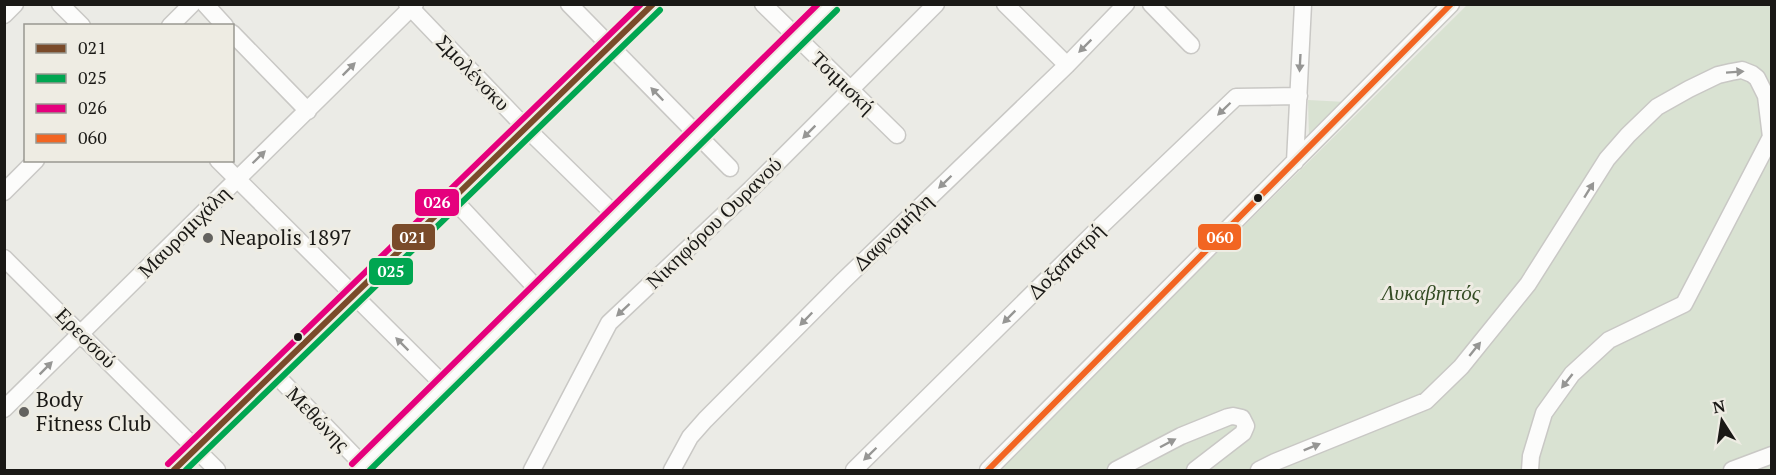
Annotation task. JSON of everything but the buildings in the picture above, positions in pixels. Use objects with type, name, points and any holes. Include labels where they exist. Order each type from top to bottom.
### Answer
[{"type":"street","points":[[4,15],[15,4]]},
{"type":"street","points":[[60,4],[80,24]]},
{"type":"street","points":[[172,24],[192,4]]},
{"type":"street","points":[[205,4],[223,24]]},
{"type":"street","points":[[569,4],[730,168]]},
{"type":"street","points":[[174,471],[654,4]]},
{"type":"street","name":"Τσιμισκή","points":[[763,4],[897,135]]},
{"type":"street","points":[[360,468],[831,4]]},
{"type":"street","name":"Νικηφόρου Ουρανού","points":[[532,471],[609,323],[751,189],[936,4]]},
{"type":"street","points":[[1005,4],[1067,65]]},
{"type":"street","name":"Δαφνομήλη","points":[[672,471],[690,436],[705,420],[842,282],[1067,65],[1126,4]]},
{"type":"street","points":[[1151,4],[1191,45]]},
{"type":"street","points":[[1295,162],[1303,4]]},
{"type":"street","points":[[988,471],[1451,4]]},
{"type":"street","name":"Μαυρομιχάλη","points":[[4,409],[308,111],[411,6]]},
{"type":"street","name":"Σμολένσκυ","points":[[411,6],[526,128],[616,216]]},
{"type":"street","points":[[234,35],[308,111]]},
{"type":"street","points":[[1259,471],[1275,462],[1419,405],[1435,394],[1461,367],[1528,284],[1608,159],[1628,135],[1657,107],[1718,75],[1742,70],[1757,78],[1763,87],[1767,102],[1771,137],[1684,304],[1608,340],[1572,374],[1544,413],[1531,456],[1530,471]]},
{"type":"street","name":"Δοξαπατρή","points":[[854,471],[1102,225],[1236,97],[1299,96]]},
{"type":"street","points":[[4,192],[34,162]]},
{"type":"street","points":[[220,162],[444,385]]},
{"type":"street","points":[[453,199],[539,291]]},
{"type":"street","name":"Ερεσσού","points":[[4,258],[217,471]]},
{"type":"street","name":"Μεθώνης","points":[[274,373],[360,468]]},
{"type":"street","points":[[1116,471],[1181,436],[1228,417],[1242,418],[1246,426],[1243,434],[1196,471]]},
{"type":"street","points":[[1732,471],[1772,455]]},
{"type":"green space","name":"Λυκαβηττός","points":[[1467,5],[1771,5],[1771,470],[998,470]]},
{"type":"green space","points":[[1308,100],[1346,102],[1309,138]]},
{"type":"transit line","name":"026","points":[[168,464],[641,4]]},
{"type":"transit line","name":"021","points":[[174,470],[653,4]]},
{"type":"transit line","name":"026","points":[[352,464],[818,4]]},
{"type":"transit line","name":"060","points":[[988,470],[1451,4]]},
{"type":"transit line","name":"025","points":[[186,470],[660,10]]},
{"type":"transit line","name":"025","points":[[370,470],[837,10]]},
{"type":"place","name":"Neapolis 1897","points":[[208,238]]},
{"type":"place","name":"Body Fitness Club","points":[[24,412]]}]
